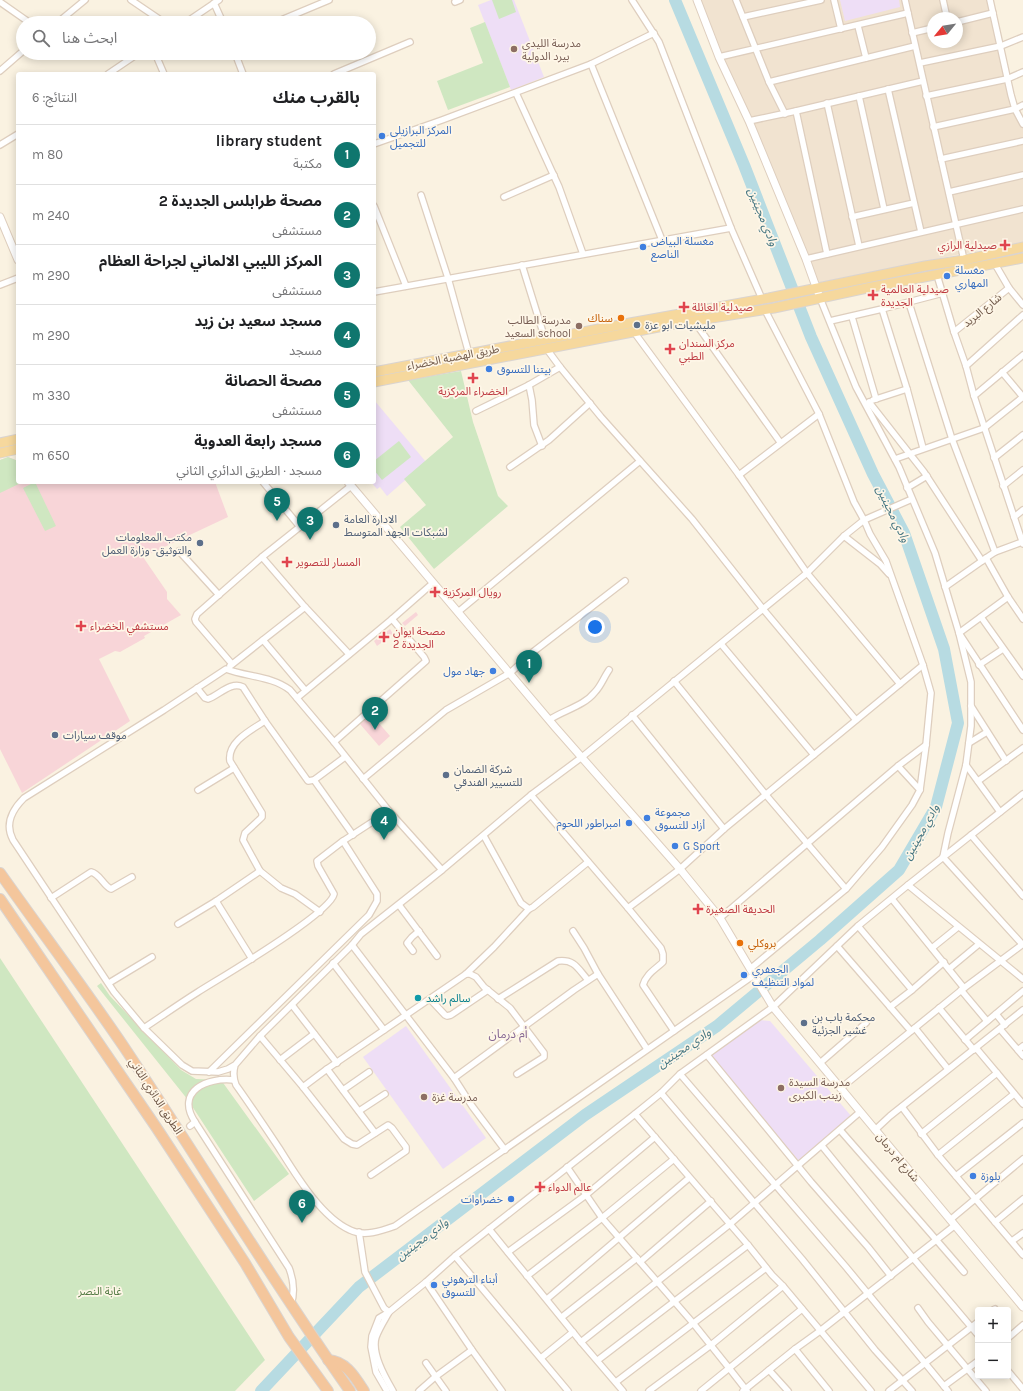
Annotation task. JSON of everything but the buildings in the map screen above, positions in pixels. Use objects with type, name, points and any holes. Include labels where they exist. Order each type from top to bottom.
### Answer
[{"type":"highway","name":"الطريق الدائري الثاني","points":[[0,873],[124,1048],[327,1358]]},
{"type":"highway","name":"الطريق الدائري الثاني","points":[[0,899],[156,1127],[245,1263],[289,1337],[328,1391]]},
{"type":"highway","points":[[327,1358],[350,1391]]},
{"type":"highway","points":[[327,1358],[343,1364],[364,1391]]},
{"type":"main road","name":"طريق الهضبة الخضراء","points":[[376,382],[545,344],[673,320],[765,298],[925,266],[964,260],[1023,247]]},
{"type":"main road","name":"طريق الهضبة الخضراء","points":[[376,372],[469,354],[634,332],[673,320],[694,320],[770,309],[1023,258]]},
{"type":"main road","points":[[3,442],[16,439]]},
{"type":"main road","points":[[0,453],[16,449]]},
{"type":"street","points":[[66,16],[86,0]]},
{"type":"street","points":[[132,0],[155,16]]},
{"type":"street","points":[[291,16],[329,0]]},
{"type":"street","points":[[632,0],[659,42],[731,228],[765,298]]},
{"type":"street","points":[[637,6],[639,0]]},
{"type":"street","points":[[697,0],[719,57],[748,121],[806,259],[818,299],[830,321],[848,369],[867,402],[894,459],[935,553],[959,633],[971,682],[971,726],[966,765],[943,856]]},
{"type":"street","points":[[736,0],[769,82],[785,114]]},
{"type":"street","points":[[743,17],[821,0]]},
{"type":"street","points":[[834,0],[841,29]]},
{"type":"street","points":[[905,0],[920,63],[932,127],[949,192],[964,260]]},
{"type":"street","points":[[942,0],[945,12]]},
{"type":"street","points":[[990,0],[1007,79],[1015,109],[1023,124]]},
{"type":"street","points":[[0,2],[20,16]]},
{"type":"street","points":[[195,16],[216,2],[221,16]]},
{"type":"street","points":[[719,57],[858,26],[908,13]]},
{"type":"street","points":[[963,21],[994,13]]},
{"type":"street","points":[[858,26],[866,58]]},
{"type":"street","points":[[912,33],[927,29]]},
{"type":"street","points":[[376,143],[516,93],[591,64],[654,33]]},
{"type":"street","points":[[920,63],[1001,46],[1023,37]]},
{"type":"street","points":[[376,56],[410,42]]},
{"type":"street","points":[[769,82],[915,46]]},
{"type":"street","points":[[0,71],[16,57]]},
{"type":"street","points":[[111,72],[129,60]]},
{"type":"street","points":[[158,60],[163,72]]},
{"type":"street","points":[[238,60],[242,72]]},
{"type":"street","points":[[339,72],[367,60]]},
{"type":"street","points":[[591,64],[662,240]]},
{"type":"street","points":[[926,96],[1007,79],[1023,72]]},
{"type":"street","points":[[748,121],[796,112],[923,81]]},
{"type":"street","points":[[888,89],[921,232]]},
{"type":"street","points":[[516,93],[554,175],[583,254]]},
{"type":"street","points":[[859,96],[884,209]]},
{"type":"street","points":[[827,104],[859,246]]},
{"type":"street","points":[[932,127],[1015,109],[1023,105]]},
{"type":"street","points":[[796,112],[827,254]]},
{"type":"street","points":[[0,145],[16,135]]},
{"type":"street","points":[[941,159],[1023,141]]},
{"type":"street","points":[[504,197],[554,175]]},
{"type":"street","points":[[949,192],[1023,175]]},
{"type":"street","points":[[421,195],[448,278],[469,354]]},
{"type":"street","points":[[852,217],[914,203]]},
{"type":"street","points":[[806,259],[1023,209]]},
{"type":"street","points":[[376,211],[406,286]]},
{"type":"street","points":[[0,217],[16,255]]},
{"type":"street","points":[[376,292],[731,228]]},
{"type":"street","points":[[995,264],[1009,288],[1023,305]]},
{"type":"street","points":[[522,265],[545,344],[560,367],[640,461],[692,519],[763,609],[856,720]]},
{"type":"street","points":[[937,275],[984,428],[1023,543],[995,552],[945,587]]},
{"type":"street","points":[[0,285],[16,279]]},
{"type":"street","name":"شارع البريد","points":[[954,332],[1009,288]]},
{"type":"street","points":[[830,321],[909,303],[943,293]]},
{"type":"street","points":[[909,303],[952,439],[995,552]]},
{"type":"street","points":[[770,309],[819,414],[854,502],[864,520],[870,534],[886,561],[923,665],[931,693],[920,790],[912,806],[882,847],[846,889],[753,974],[395,1226],[380,1232],[359,1232],[352,1231],[337,1222],[302,1184],[234,1080],[233,1070],[235,1065],[260,1036],[352,945],[361,934],[484,836],[531,795],[582,757],[721,644],[807,572],[844,536],[864,520],[912,499]]},
{"type":"street","points":[[882,309],[907,389],[923,448]]},
{"type":"street","points":[[966,366],[1023,315]]},
{"type":"street","points":[[852,317],[876,399]]},
{"type":"street","points":[[694,320],[780,442]]},
{"type":"street","points":[[634,332],[739,475],[807,572],[900,684]]},
{"type":"street","points":[[974,396],[1023,355]]},
{"type":"street","points":[[476,411],[529,385],[560,367]]},
{"type":"street","points":[[894,459],[984,428],[1023,397],[1002,372]]},
{"type":"street","points":[[529,385],[534,425],[542,446]]},
{"type":"street","points":[[867,402],[907,389]]},
{"type":"street","points":[[867,402],[910,453],[927,476],[1023,619]]},
{"type":"street","points":[[510,467],[542,446],[590,403]]},
{"type":"street","points":[[739,475],[780,442],[819,414]]},
{"type":"street","points":[[994,458],[1023,435]]},
{"type":"street","points":[[458,612],[640,461]]},
{"type":"street","points":[[1003,486],[1023,470]]},
{"type":"street","points":[[907,488],[927,476]]},
{"type":"street","points":[[265,484],[300,527]]},
{"type":"street","points":[[232,664],[196,622],[195,619],[198,612],[349,484]]},
{"type":"street","name":"شارع ام درمان","points":[[349,484],[549,720],[680,869],[720,918],[771,1005],[1023,1307]]},
{"type":"street","points":[[1014,517],[1022,511]]},
{"type":"street","points":[[844,536],[880,564],[891,575]]},
{"type":"street","points":[[179,551],[218,595]]},
{"type":"street","points":[[262,557],[305,607],[349,654]]},
{"type":"street","points":[[363,779],[446,710],[510,673],[533,652],[625,581]]},
{"type":"street","points":[[297,698],[433,583]]},
{"type":"street","points":[[959,633],[1008,597]]},
{"type":"street","points":[[235,1065],[223,1071],[209,1072],[197,1072],[184,1067],[144,1028],[109,984],[51,898],[10,835],[10,824],[13,810],[24,798],[226,669],[305,607]]},
{"type":"street","points":[[981,617],[1023,676]]},
{"type":"street","points":[[334,742],[426,661],[392,619]]},
{"type":"street","points":[[959,633],[1023,730]]},
{"type":"street","points":[[263,640],[305,690]]},
{"type":"street","points":[[721,644],[814,756]]},
{"type":"street","points":[[979,664],[1003,649]]},
{"type":"street","points":[[628,908],[680,869],[724,829],[923,665]]},
{"type":"street","points":[[226,669],[284,685],[297,698],[334,742],[389,811],[442,870]]},
{"type":"street","points":[[549,720],[562,712],[583,703],[597,690],[602,679],[609,670]]},
{"type":"street","points":[[674,681],[766,795],[846,889]]},
{"type":"street","points":[[197,688],[205,698],[208,699],[232,686],[237,685],[243,687],[265,721],[308,781],[314,780],[345,757]]},
{"type":"street","points":[[971,706],[1006,761]]},
{"type":"street","points":[[632,715],[724,829]]},
{"type":"street","points":[[265,721],[250,730],[238,741],[231,748],[229,755],[234,768],[262,813],[262,817],[245,833],[243,840],[260,871],[281,888],[295,894],[320,912]]},
{"type":"street","points":[[969,743],[987,732]]},
{"type":"street","points":[[720,918],[898,766],[926,745]]},
{"type":"street","points":[[978,781],[1023,748]]},
{"type":"street","points":[[966,765],[1000,812]]},
{"type":"street","points":[[898,766],[920,790]]},
{"type":"street","points":[[198,790],[234,768]]},
{"type":"street","points":[[314,780],[353,835]]},
{"type":"street","points":[[387,1391],[376,1372],[371,1347],[372,1336],[380,1318],[426,1282],[454,1256],[661,1093],[680,1074],[771,1005],[858,926],[943,856],[1023,794]]},
{"type":"street","points":[[531,795],[661,948],[663,962],[648,975],[643,985],[674,1031]]},
{"type":"street","points":[[144,1028],[252,959],[320,912],[332,899],[334,894],[318,866],[317,861],[343,841],[389,811]]},
{"type":"street","points":[[971,835],[1023,896]]},
{"type":"street","points":[[484,836],[521,903],[529,909]]},
{"type":"street","points":[[209,1072],[369,915],[377,901],[377,894],[343,841]]},
{"type":"street","points":[[841,1088],[963,989],[1022,944],[943,856]]},
{"type":"street","points":[[303,1088],[406,1014],[466,974],[494,947],[529,909],[531,909],[588,862]]},
{"type":"street","points":[[178,924],[216,901],[260,871]]},
{"type":"street","points":[[51,898],[91,872],[96,874],[107,887],[111,889],[132,877]]},
{"type":"street","points":[[908,885],[1023,979]]},
{"type":"street","points":[[892,899],[944,962],[988,1021]]},
{"type":"street","points":[[216,901],[252,959]]},
{"type":"street","points":[[399,905],[437,956]]},
{"type":"street","points":[[858,926],[912,990]]},
{"type":"street","points":[[932,948],[958,927]]},
{"type":"street","points":[[413,951],[407,943],[419,931]]},
{"type":"street","points":[[573,931],[598,974],[647,1049]]},
{"type":"street","points":[[949,969],[979,944]]},
{"type":"street","points":[[352,945],[454,1078],[472,1106],[505,1150]]},
{"type":"street","points":[[837,946],[890,1007],[913,1029],[948,1069]]},
{"type":"street","points":[[109,984],[152,957]]},
{"type":"street","points":[[498,999],[558,961],[566,960],[573,962],[588,980]]},
{"type":"street","points":[[890,1007],[944,962]]},
{"type":"street","points":[[333,963],[384,1030]]},
{"type":"street","points":[[466,974],[476,977],[488,990],[510,1008],[544,1053],[544,1057],[518,1074]]},
{"type":"street","points":[[454,1078],[598,974]]},
{"type":"street","points":[[430,999],[444,1015],[447,1016],[451,1015],[488,990]]},
{"type":"street","points":[[965,1040],[1023,991]]},
{"type":"street","points":[[292,1005],[337,1063]]},
{"type":"street","points":[[940,1008],[965,1040],[997,1073],[1023,1104]]},
{"type":"street","points":[[875,1130],[948,1069],[1023,1010]]},
{"type":"street","points":[[996,1014],[1023,1056]]},
{"type":"street","points":[[820,1063],[866,1023]]},
{"type":"street","points":[[280,1060],[314,1034]]},
{"type":"street","points":[[260,1036],[344,1139],[357,1145],[388,1125],[390,1126],[406,1149],[402,1154],[371,1175]]},
{"type":"street","points":[[1018,1050],[1023,1046]]},
{"type":"street","points":[[707,1055],[891,1276]]},
{"type":"street","points":[[327,1070],[375,1133]]},
{"type":"street","points":[[343,1090],[369,1072]]},
{"type":"street","points":[[921,1134],[997,1073]]},
{"type":"street","points":[[680,1074],[846,1267],[946,1389],[975,1363]]},
{"type":"street","points":[[234,1080],[216,1080],[206,1083],[195,1090],[188,1104],[192,1124],[289,1268],[293,1278],[294,1289],[291,1305]]},
{"type":"street","points":[[661,1093],[802,1259],[875,1350],[912,1391]]},
{"type":"street","points":[[359,1111],[385,1094]]},
{"type":"street","points":[[938,1155],[1014,1094]]},
{"type":"street","points":[[902,1107],[938,1155],[1023,1255]]},
{"type":"street","points":[[581,1342],[656,1281],[730,1224],[860,1112]]},
{"type":"street","points":[[635,1114],[689,1178],[711,1201],[871,1391]]},
{"type":"street","points":[[956,1176],[1023,1123]]},
{"type":"street","points":[[840,1130],[964,1272]]},
{"type":"street","points":[[508,1252],[586,1195],[655,1137]]},
{"type":"street","points":[[822,1146],[913,1258],[975,1331]]},
{"type":"street","points":[[527,1276],[602,1218],[674,1159]]},
{"type":"street","points":[[950,1220],[1023,1159]]},
{"type":"street","points":[[567,1167],[602,1218],[693,1323],[745,1390],[795,1349],[844,1313],[954,1226]]},
{"type":"street","points":[[547,1299],[689,1178]]},
{"type":"street","points":[[995,1222],[1023,1199]]},
{"type":"street","points":[[562,1317],[638,1260],[711,1201]]},
{"type":"street","points":[[489,1229],[623,1391]]},
{"type":"street","points":[[359,1232],[365,1272],[384,1308],[389,1312]]},
{"type":"street","points":[[1012,1241],[1023,1233]]},
{"type":"street","points":[[598,1360],[748,1245]]},
{"type":"street","points":[[454,1256],[568,1391]]},
{"type":"street","points":[[616,1382],[766,1268]]},
{"type":"street","points":[[426,1282],[502,1391]]},
{"type":"street","points":[[649,1391],[711,1346],[783,1286]]},
{"type":"street","points":[[918,1308],[986,1391]]},
{"type":"street","points":[[701,1391],[802,1309]]},
{"type":"street","points":[[389,1312],[376,1339],[376,1351],[384,1376],[392,1391]]},
{"type":"street","points":[[889,1391],[975,1324]]},
{"type":"street","points":[[1011,1335],[1023,1325]]},
{"type":"street","points":[[541,1358],[573,1332]]},
{"type":"street","points":[[795,1349],[829,1391]]},
{"type":"street","points":[[419,1391],[435,1377],[472,1350]]},
{"type":"street","points":[[426,1363],[446,1391]]},
{"type":"street","points":[[769,1370],[788,1391]]},
{"type":"street","points":[[1011,1375],[1023,1389]]},
{"type":"shaded area","name":"مدرسة الليدي بيرد الدولية","points":[[491,0],[514,0],[544,77],[511,90],[478,5]]},
{"type":"shaded area","points":[[699,0],[989,0],[1012,104],[1023,126],[1023,244],[961,254],[816,283]]},
{"type":"shaded area","points":[[840,0],[899,0],[900,7],[845,21]]},
{"type":"shaded area","points":[[376,402],[426,462],[387,496],[380,487],[377,489],[373,484],[376,484]]},
{"type":"shaded area","name":"مستشفي الخضراء","points":[[8,457],[16,460],[16,484],[216,484],[228,517],[143,557],[167,592],[167,599],[181,615],[144,636],[145,638],[120,652],[115,651],[99,659],[130,721],[22,793],[0,749],[0,460]]},
{"type":"shaded area","points":[[416,612],[418,615],[405,626],[402,623]]},
{"type":"shaded area","name":"مصحة ايوان الجديدة 2","points":[[390,629],[393,634],[377,646],[374,641]]},
{"type":"shaded area","points":[[371,714],[390,736],[379,746],[360,724]]},
{"type":"shaded area","name":"مدرسة السيدة زينب الكبرى","points":[[759,1020],[770,1021],[852,1117],[800,1162],[708,1058]]},
{"type":"shaded area","name":"مدرسة غزة","points":[[406,1026],[486,1138],[443,1169],[363,1057]]},
{"type":"green space","points":[[492,0],[512,0],[516,12],[499,19]]},
{"type":"green space","points":[[485,22],[510,87],[448,110],[437,81],[483,63],[470,28]]},
{"type":"green space","points":[[461,371],[473,422],[498,496],[508,506],[434,569],[400,527],[426,505],[404,479],[453,437],[408,380]]},
{"type":"green space","points":[[399,441],[411,457],[382,480],[376,472],[376,459]]},
{"type":"green space","points":[[8,457],[16,460],[16,484],[19,484],[0,493],[0,460]]},
{"type":"green space","points":[[31,484],[36,484],[56,526],[45,531],[23,488]]},
{"type":"green space","name":"غابة النصر","points":[[0,958],[265,1360],[235,1391],[0,1391]]},
{"type":"green space","points":[[101,983],[110,996],[181,1070],[196,1079],[221,1080],[289,1174],[254,1201],[188,1100],[97,986]]},
{"type":"waterway","name":"وادي مجينين","points":[[261,1391],[359,1287],[585,1115],[717,1026],[820,940],[899,870],[936,807],[958,723],[944,649],[904,533],[873,474],[811,337],[744,165],[675,0]]},
{"type":"place","name":"مدرسة الليدي بيرد الدولية","points":[[514,49]]},
{"type":"place","name":"المركز البرازيلى للتجميل","points":[[382,136]]},
{"type":"place","name":"صيدلية الرازي","points":[[1005,245]]},
{"type":"place","name":"مغسلة البياض الناصع","points":[[643,247]]},
{"type":"place","name":"مغسلة المهاري","points":[[947,276]]},
{"type":"place","name":"صيدلية العالمية الجديدة","points":[[873,295]]},
{"type":"place","name":"صيدلية العائلة","points":[[684,307]]},
{"type":"place","name":"سناك","points":[[621,318]]},
{"type":"place","name":"مليشيات ابو عزة","points":[[637,325]]},
{"type":"place","name":"مدرسة الطالب السعيد school","points":[[579,326]]},
{"type":"place","name":"مركز السندان الطبي","points":[[670,349]]},
{"type":"place","name":"بيتنا للتسوق","points":[[489,369]]},
{"type":"place","name":"الخضراء المركزية","points":[[473,378]]},
{"type":"place","name":"مصحة الحصانة","points":[[277,521]]},
{"type":"place","name":"الادارة العامة لشبكات الجهد المتوسط","points":[[336,525]]},
{"type":"place","name":"المركز الليبي الالماني لجراحة العظام","points":[[310,540]]},
{"type":"place","name":"مكتب المعلومات والتوثيق- وزارة العمل","points":[[200,543]]},
{"type":"place","name":"المسار للتصوير","points":[[287,562]]},
{"type":"place","name":"رويال المركزية","points":[[435,592]]},
{"type":"place","name":"مستشفي الخضراء","points":[[81,626]]},
{"type":"place","name":"مصحة ايوان الجديدة 2","points":[[384,637]]},
{"type":"place","name":"جهاد مول","points":[[493,671]]},
{"type":"place","name":"library student","points":[[529,683]]},
{"type":"place","name":"مصحة طرابلس الجديدة 2","points":[[375,730]]},
{"type":"place","name":"موقف سيارات","points":[[55,735]]},
{"type":"place","name":"شركة الضمان للتسيير الفندقي","points":[[446,775]]},
{"type":"place","name":"مجموعة أزاد للتسوق","points":[[647,818]]},
{"type":"place","name":"امبراطور اللحوم","points":[[629,823]]},
{"type":"place","name":"مسجد سعيد بن زيد","points":[[384,840]]},
{"type":"place","name":"G Sport","points":[[675,846]]},
{"type":"place","name":"الحديقة الصغيرة","points":[[698,909]]},
{"type":"place","name":"بروكلي","points":[[740,943]]},
{"type":"place","name":"الجعفري لمواد التنظيف","points":[[744,975]]},
{"type":"place","name":"سالم راشد","points":[[418,998]]},
{"type":"place","name":"محكمة باب بن غشير الجزئية","points":[[804,1023]]},
{"type":"place","name":"مدرسة السيدة زينب الكبرى","points":[[781,1088]]},
{"type":"place","name":"مدرسة غزة","points":[[424,1097]]},
{"type":"place","name":"بلوزة","points":[[973,1176]]},
{"type":"place","name":"عالم الدواء","points":[[540,1187]]},
{"type":"place","name":"خضراوات","points":[[511,1199]]},
{"type":"place","name":"مسجد رابعة العدوية","points":[[302,1223]]},
{"type":"place","name":"أبناء الترهوني للتسوق","points":[[434,1285]]},
{"type":"district","name":"أم درمان","points":[[508,1034]]}]
